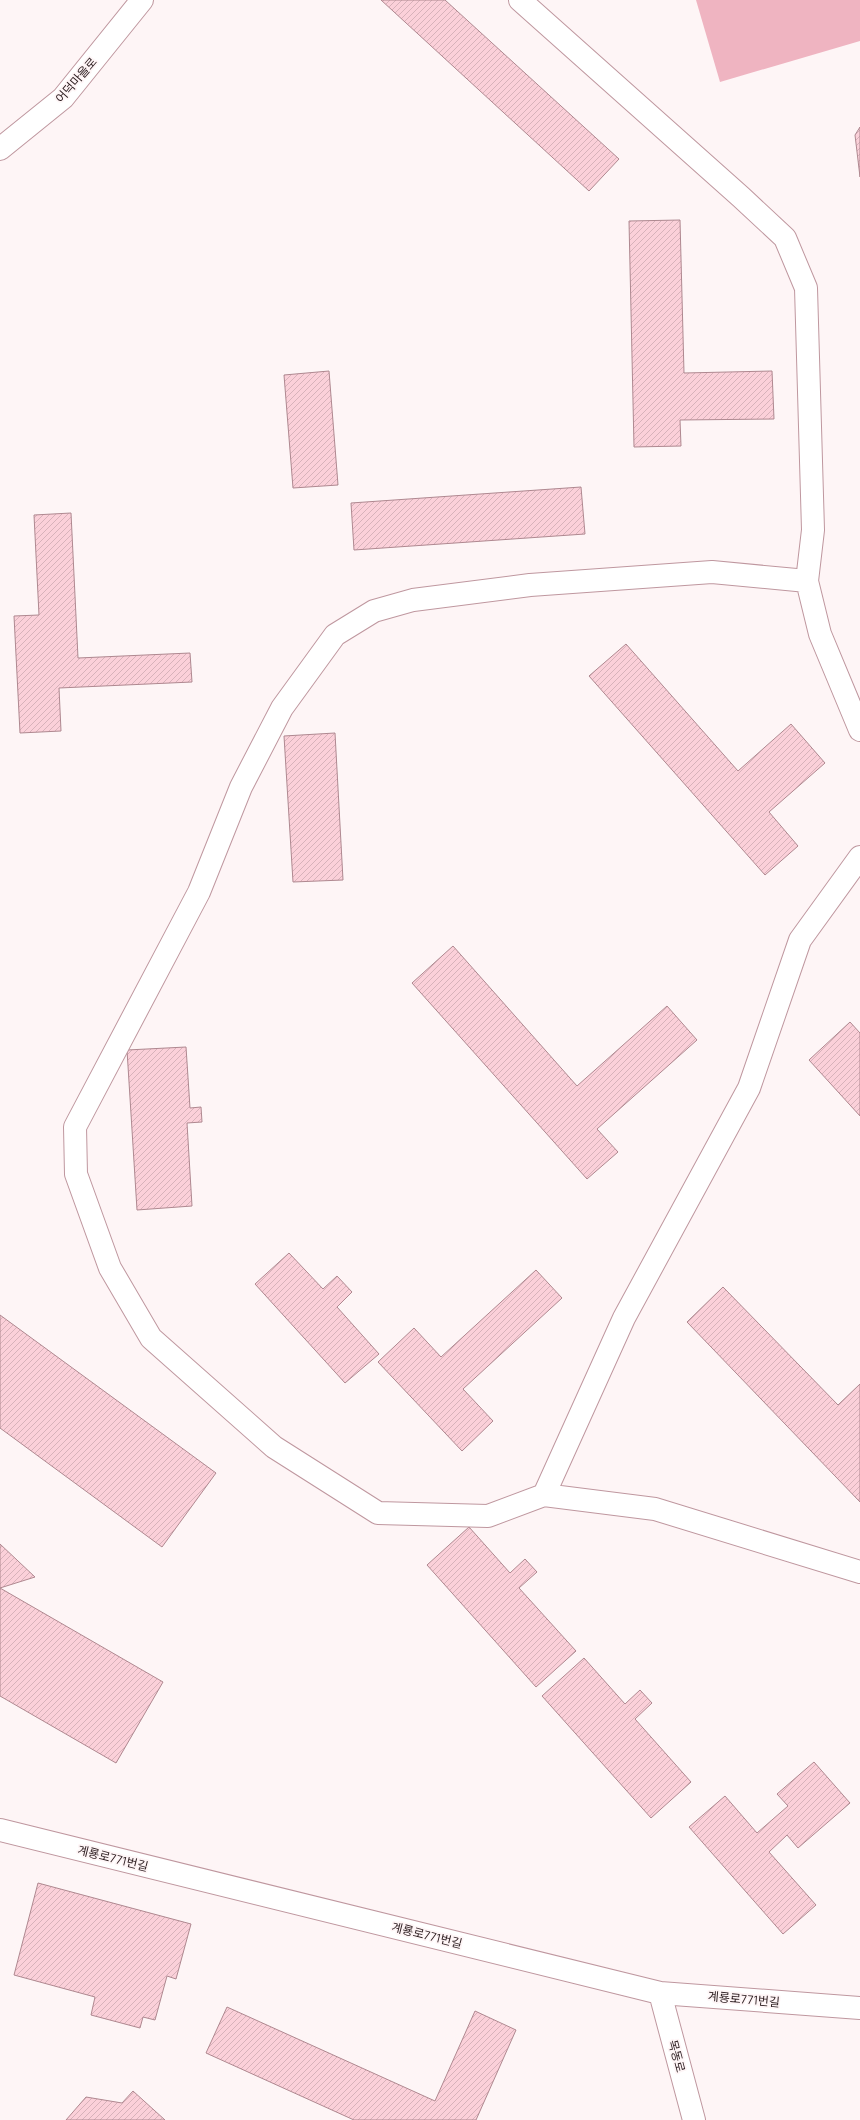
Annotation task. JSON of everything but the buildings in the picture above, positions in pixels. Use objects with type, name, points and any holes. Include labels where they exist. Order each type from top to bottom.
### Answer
[{"type":"street","name":"어덕마을로","points":[[0,149],[63,98],[142,0]]},
{"type":"street","points":[[520,0],[741,196],[785,238],[806,288],[813,530],[807,581],[820,634],[860,730]]},
{"type":"street","points":[[807,581],[712,572],[530,584],[413,600],[374,611],[334,635],[278,715],[241,787],[199,892],[76,1127],[76,1174],[110,1268],[151,1338],[274,1447],[378,1513],[488,1516],[544,1495],[655,1509],[860,1572]]},
{"type":"street","points":[[544,1495],[624,1318],[750,1088],[800,940],[860,857]]},
{"type":"street","name":"계룡로771번길","points":[[0,1830],[660,1992],[860,2008]]},
{"type":"street","name":"목동로","points":[[660,1992],[694,2120]]},
{"type":"shaded area","points":[[696,0],[860,0],[860,41],[720,82]]}]
